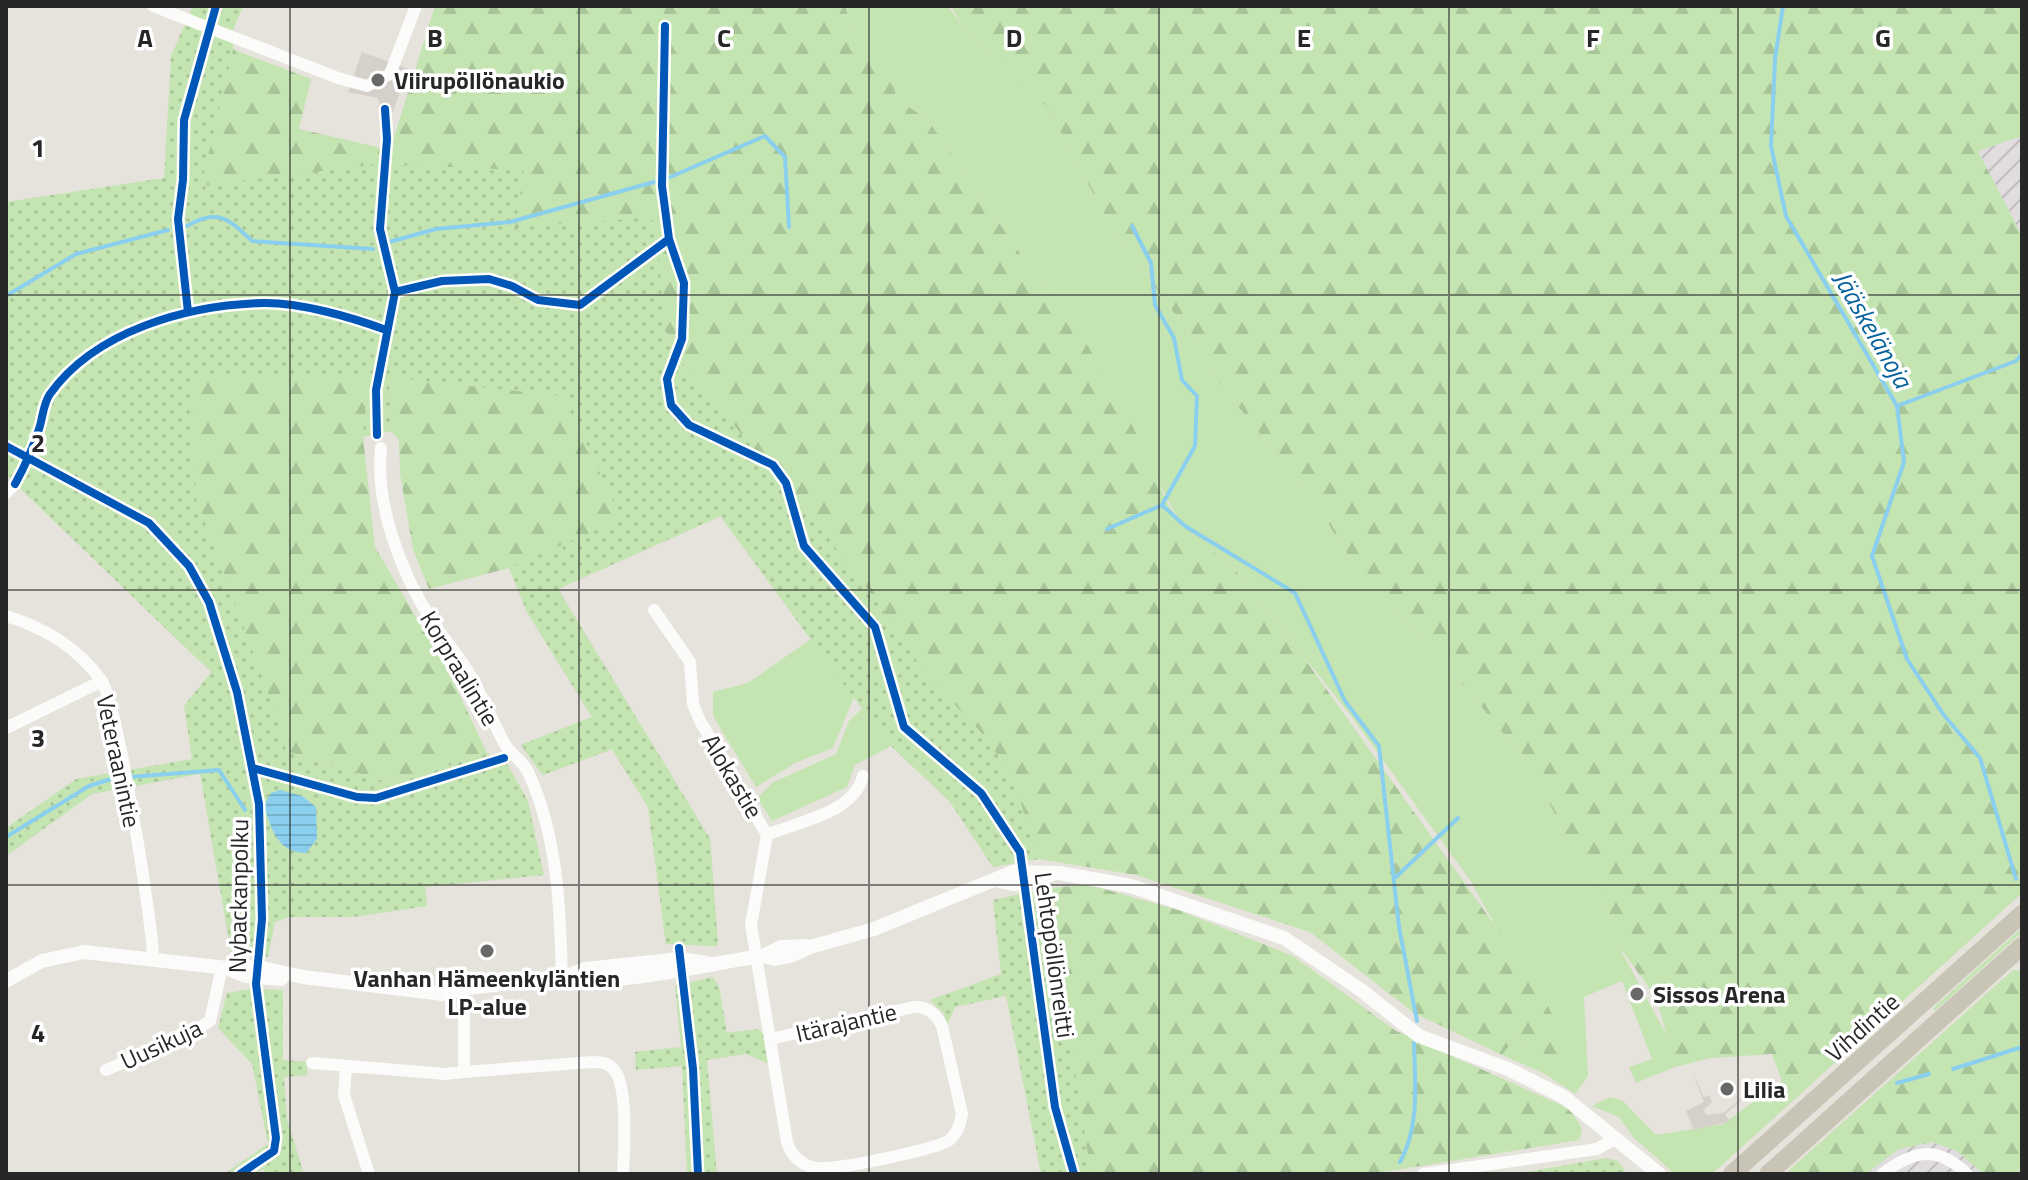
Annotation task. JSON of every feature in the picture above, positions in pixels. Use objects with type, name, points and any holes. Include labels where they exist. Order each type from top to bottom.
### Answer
[{"type":"main road","name":"Vihdintie","points":[[1732,1174],[2022,914]]},
{"type":"main road","name":"Vihdintie","points":[[1768,1174],[2022,946]]},
{"type":"street","points":[[153,6],[352,83],[376,83],[390,74],[416,6]]},
{"type":"street","name":"Korpraalintie","points":[[381,448],[379,465],[384,497],[404,567],[432,621],[469,673],[505,745],[524,763],[544,816],[559,893],[564,976]]},
{"type":"street","name":"Alokastie","points":[[654,610],[690,662],[700,721],[767,835],[751,925],[760,956]]},
{"type":"street","name":"Veteraanintie","points":[[6,616],[47,631],[76,652],[102,681],[128,799],[153,958]]},
{"type":"street","points":[[6,728],[102,681]]},
{"type":"street","points":[[693,691],[708,692]]},
{"type":"street","points":[[767,835],[842,806],[854,796],[863,776]]},
{"type":"street","points":[[6,981],[26,968],[64,955],[84,952],[224,968],[257,978],[303,977],[414,988],[443,994],[462,988],[564,976],[585,969],[680,959],[708,963],[760,956],[781,947],[810,947],[874,929],[1023,871],[1059,873],[1172,898],[1284,938],[1419,1036],[1508,1069],[1564,1097],[1616,1138],[1648,1169],[1659,1174]]},
{"type":"street","name":"Itärajantie","points":[[760,956],[770,1039],[787,1142],[795,1157],[809,1166],[830,1167],[933,1146],[951,1139],[960,1125],[962,1114],[942,1026],[934,1013],[925,1008],[914,1007],[770,1039]]},
{"type":"street","name":"Uusikuja","points":[[106,1070],[194,1032],[210,1021],[224,968]]},
{"type":"street","points":[[462,988],[464,1072]]},
{"type":"street","points":[[312,1063],[445,1074],[592,1062],[610,1066],[620,1083],[623,1174]]},
{"type":"street","points":[[346,1066],[344,1095],[369,1174]]},
{"type":"street","points":[[1423,1174],[1597,1149],[1616,1138]]},
{"type":"street","points":[[1882,1174],[1909,1156],[1923,1152],[1939,1153],[1967,1174]]},
{"type":"shaded area","name":"Viirupöllönaukio","points":[[362,52],[408,69],[393,112],[380,107],[378,98],[348,92]]},
{"type":"shaded area","points":[[2022,136],[2022,236],[1978,151]]},
{"type":"shaded area","points":[[1692,1072],[1704,1097],[1709,1095],[1712,1102],[1704,1110],[1706,1115],[1723,1113],[1751,1091],[1725,1115],[1730,1121],[1694,1130],[1686,1111],[1704,1102]]},
{"type":"shaded area","points":[[1932,1142],[1955,1150],[1984,1174],[1866,1174],[1899,1149]]},
{"type":"green space","points":[[193,6],[243,6],[233,30],[233,51],[201,186],[377,164],[524,170],[515,228],[643,218],[656,222],[665,331],[683,364],[825,534],[879,604],[925,673],[990,742],[1016,788],[1039,859],[993,867],[950,802],[891,746],[862,709],[720,516],[558,589],[710,839],[718,946],[666,944],[648,807],[612,749],[543,775],[521,745],[592,717],[527,612],[509,568],[622,519],[563,396],[389,377],[391,431],[363,437],[368,374],[190,378],[196,499],[277,717],[286,751],[393,784],[487,753],[508,765],[528,801],[544,875],[425,887],[427,906],[354,917],[289,917],[275,922],[268,957],[231,952],[200,774],[92,794],[6,856],[6,828],[76,779],[192,759],[184,706],[211,672],[6,475],[6,202],[164,178],[171,56]]},
{"type":"green space","points":[[435,6],[845,6],[858,49],[893,80],[896,98],[928,120],[1019,252],[1070,315],[1127,414],[1168,504],[1184,530],[1232,566],[1302,655],[1540,989],[1560,1031],[1561,1067],[1515,1038],[1502,1055],[1414,1013],[1310,932],[1136,875],[1039,859],[1009,776],[977,766],[683,364],[666,332],[662,374],[898,725],[891,746],[721,516],[558,589],[710,839],[718,946],[666,944],[648,807],[612,749],[543,775],[521,745],[592,717],[527,612],[509,568],[429,589],[413,549],[400,474],[399,440],[391,431],[389,377],[370,218],[193,184],[211,41],[311,79],[299,129],[390,150]]},
{"type":"green space","points":[[845,6],[948,6],[963,27],[1047,107],[1112,229],[1192,337],[1211,372],[1318,507],[1354,565],[1466,688],[1535,772],[1576,859],[1597,883],[1618,945],[1667,1036],[1667,1062],[1675,1067],[1636,1083],[1629,1067],[1652,1059],[1622,981],[1584,997],[1588,1076],[1575,1094],[1545,1074],[1502,1055],[1514,1038],[1561,1066],[1521,972],[1470,880],[1351,716],[1232,566],[1184,530],[1070,315],[1019,252],[928,120],[896,98],[893,80],[858,49]]},
{"type":"green space","points":[[951,6],[2022,6],[2022,136],[1978,151],[2022,236],[2022,893],[1818,1078],[1782,1081],[1772,1054],[1711,1058],[1675,1067],[1667,1062],[1663,1046],[1667,1036],[1656,997],[1618,945],[1597,883],[1576,859],[1535,772],[1466,688],[1354,565],[1318,507],[1211,372],[1192,337],[1112,229],[1047,107],[963,27]]},
{"type":"green space","points":[[379,339],[370,435],[363,437],[375,547],[451,677],[487,753],[393,784],[286,751],[258,760],[248,691],[78,378]]},
{"type":"green space","points":[[811,639],[854,697],[833,748],[795,763],[756,787],[713,716],[713,692],[748,683]]},
{"type":"green space","points":[[862,709],[891,746],[855,765],[847,787],[772,821],[757,798],[772,783],[836,754],[849,721]]},
{"type":"green space","points":[[1090,885],[1181,911],[1293,956],[1396,1031],[1570,1109],[1582,1129],[1579,1140],[1372,1174],[1085,1174],[1047,888]]},
{"type":"green space","points":[[1047,888],[1091,1174],[1041,1174],[1006,996],[955,1007],[947,1026],[944,1014],[930,1000],[1001,974],[993,900]]},
{"type":"green space","points":[[2022,928],[2022,932],[1935,1011],[1933,1008]]},
{"type":"green space","points":[[2013,970],[2022,971],[2022,1167],[2015,1174],[1984,1174],[1955,1150],[1932,1142],[1899,1149],[1866,1174],[1785,1174]]},
{"type":"green space","points":[[713,977],[719,986],[727,1033],[758,1029],[764,1034],[769,1064],[746,1054],[707,1060],[717,1174],[687,1174],[682,1066],[636,1070],[635,1052],[681,1047],[675,986]]},
{"type":"green space","points":[[251,989],[283,990],[283,1060],[308,1062],[307,1075],[284,1077],[287,1119],[304,1174],[265,1174],[263,1169],[253,1174],[224,1174],[268,1144],[252,1064],[218,1028],[227,993]]},
{"type":"green space","points":[[1818,1078],[1712,1174],[1675,1174],[1634,1138],[1619,1117],[1592,1106],[1610,1097],[1623,1101],[1656,1135],[1723,1124],[1782,1081]]},
{"type":"green space","points":[[1606,1158],[1618,1161],[1627,1174],[1515,1174]]},
{"type":"water","points":[[280,790],[302,796],[316,807],[317,839],[306,853],[296,852],[282,844],[270,823],[264,805],[271,793]]},
{"type":"waterway","name":"Jääskelänoja","points":[[1783,6],[1775,59],[1771,146],[1786,216],[1897,406],[1904,462],[1872,556],[1907,659],[1943,714],[1980,758],[2016,879]]},
{"type":"waterway","points":[[668,178],[765,136],[785,157],[789,227]]},
{"type":"waterway","points":[[389,242],[436,229],[510,222],[654,182]]},
{"type":"waterway","points":[[187,226],[215,217],[230,222],[252,241],[373,249]]},
{"type":"waterway","points":[[1132,226],[1151,263],[1155,305],[1174,338],[1182,380],[1197,396],[1195,446],[1162,505],[1185,526],[1295,593],[1345,701],[1379,746],[1399,927],[1417,1021]]},
{"type":"waterway","points":[[6,296],[76,254],[168,230]]},
{"type":"waterway","points":[[1897,406],[2016,361],[2022,354]]},
{"type":"waterway","points":[[1107,529],[1162,505]]},
{"type":"waterway","points":[[130,777],[219,770],[245,810]]},
{"type":"waterway","points":[[6,837],[89,786],[111,779]]},
{"type":"waterway","points":[[1396,877],[1458,818]]},
{"type":"waterway","points":[[1400,1162],[1411,1134],[1413,1119],[1414,1043]]},
{"type":"waterway","points":[[1953,1069],[2022,1047]]},
{"type":"waterway","points":[[1897,1083],[1929,1074]]},
{"type":"cycle path","points":[[188,312],[178,219],[183,180],[184,120],[216,6]]},
{"type":"cycle path","name":"Lehtopöllönreitti","points":[[665,26],[662,186],[669,239],[684,283],[682,339],[667,379],[671,405],[689,425],[773,465],[786,483],[804,546],[875,627],[904,727],[981,793],[1020,852],[1055,1107],[1074,1174]]},
{"type":"cycle path","points":[[377,435],[376,390],[395,292],[380,229],[387,139],[385,109]]},
{"type":"cycle path","points":[[395,292],[442,281],[489,279],[512,286],[538,300],[580,305],[669,239]]},
{"type":"cycle path","points":[[15,484],[34,443],[50,394],[69,372],[92,353],[145,326],[204,309],[277,303],[325,311],[386,330]]},
{"type":"cycle path","name":"Nybackanpolku","points":[[6,446],[149,523],[189,566],[209,602],[237,692],[259,804],[262,919],[256,984],[276,1138],[274,1151],[240,1174]]},
{"type":"cycle path","points":[[253,768],[357,797],[376,798],[504,758]]},
{"type":"cycle path","points":[[679,948],[693,1069],[698,1174]]},
{"type":"place","name":"Viirupöllönaukio","points":[[378,80]]},
{"type":"place","name":"Vanhan Hämeenkyläntien LP-alue","points":[[487,951]]},
{"type":"place","name":"Sissos Arena","points":[[1637,994]]},
{"type":"place","name":"Lilia","points":[[1727,1089]]}]
